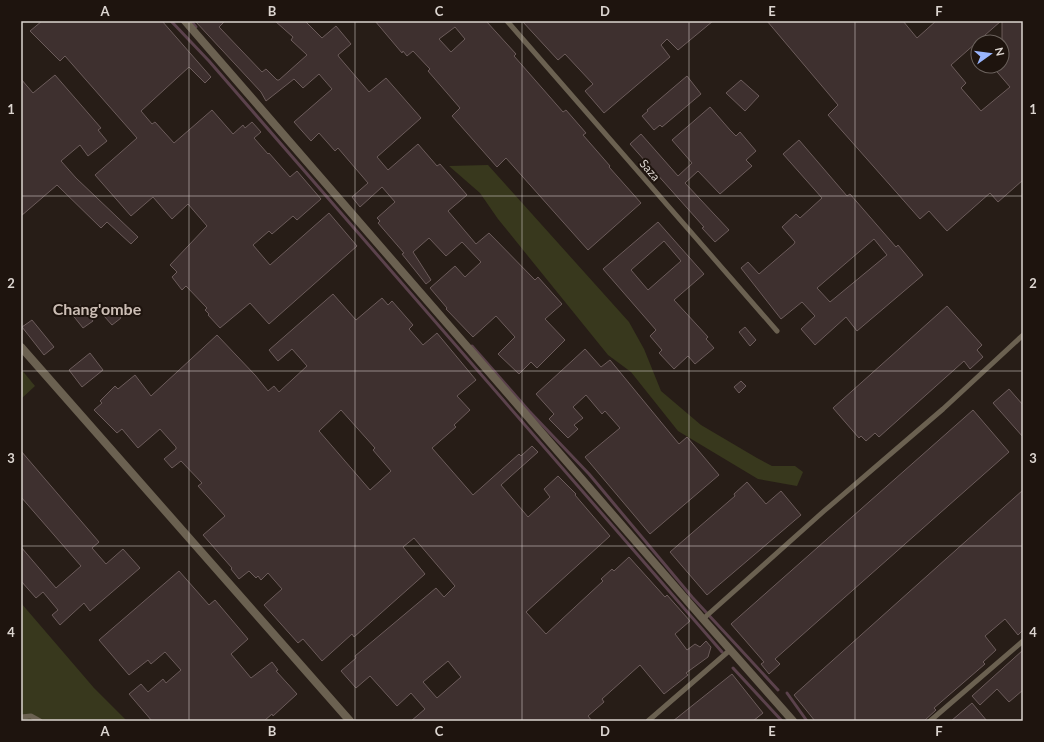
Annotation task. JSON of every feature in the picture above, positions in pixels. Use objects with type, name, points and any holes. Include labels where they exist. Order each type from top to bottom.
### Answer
[{"type":"street","points":[[185,21],[793,721]]},
{"type":"street","points":[[21,347],[350,721]]},
{"type":"lane","name":"Saza","points":[[507,21],[777,331]]},
{"type":"lane","points":[[703,619],[824,511],[943,409],[1023,336]]},
{"type":"lane","points":[[930,721],[1023,641]]},
{"type":"lane","points":[[648,721],[730,650]]},
{"type":"lane","points":[[21,717],[31,716],[40,721]]},
{"type":"shaded area","points":[[488,165],[629,322],[644,349],[661,391],[701,425],[757,458],[772,466],[795,466],[803,472],[797,486],[758,479],[678,431],[631,372],[608,355],[498,219],[480,193],[449,166]]},
{"type":"shaded area","points":[[21,369],[35,386],[21,399]]},
{"type":"shaded area","points":[[21,603],[94,688],[127,721],[21,721]]},
{"type":"building","points":[[42,21],[162,21],[211,77],[205,83],[189,67],[141,111],[152,124],[155,122],[174,143],[212,110],[233,134],[243,125],[245,128],[252,122],[261,132],[254,138],[268,154],[269,153],[290,177],[297,171],[321,199],[297,220],[293,216],[272,234],[269,231],[253,245],[270,265],[329,213],[357,246],[269,324],[250,303],[220,328],[208,315],[209,314],[205,310],[207,308],[186,286],[182,290],[172,277],[177,272],[170,265],[207,226],[188,204],[172,219],[153,197],[131,216],[95,175],[137,138],[65,56],[60,61],[30,31]]},
{"type":"building","points":[[195,21],[225,21],[219,27],[262,72],[266,69],[277,80],[279,80],[307,55],[291,40],[293,37],[275,21],[305,21],[322,38],[336,26],[351,44],[338,55],[339,57],[369,92],[386,78],[421,118],[377,157],[388,170],[418,144],[437,166],[440,164],[467,195],[448,211],[476,244],[489,233],[535,280],[538,277],[562,304],[545,319],[565,340],[537,368],[531,362],[519,374],[498,354],[515,337],[496,316],[473,337],[446,309],[447,308],[430,288],[455,266],[465,277],[481,262],[462,242],[446,256],[429,238],[413,252],[431,280],[426,284],[402,254],[404,253],[378,223],[380,221],[377,218],[395,202],[382,187],[360,207],[352,197],[368,183],[338,148],[335,151],[319,133],[311,141],[294,122],[332,89],[319,74],[303,88],[294,79],[266,101],[261,92]]},
{"type":"building","points":[[375,21],[486,21],[516,54],[514,56],[563,112],[566,110],[586,133],[583,135],[641,203],[588,250],[506,158],[497,167],[452,116],[460,108],[428,71],[430,69],[413,51],[407,56],[403,51],[402,53]],"holes":[[[455,27],[465,39],[451,52],[439,39]]]},
{"type":"building","points":[[522,21],[713,21],[678,50],[667,39],[661,45],[670,57],[604,113],[585,91],[593,84],[565,54],[558,60]]},
{"type":"building","points":[[767,21],[903,21],[917,38],[936,21],[1001,21],[986,34],[970,34],[970,48],[951,65],[966,83],[961,88],[981,111],[1010,87],[999,74],[1010,74],[1010,34],[1002,34],[1002,21],[1023,21],[1023,180],[998,202],[990,193],[947,231],[929,211],[920,219],[828,115],[838,105]]},
{"type":"building","points":[[55,75],[101,128],[98,130],[107,141],[88,156],[80,145],[61,161],[76,178],[138,237],[131,244],[107,222],[101,228],[57,185],[21,216],[21,79],[33,93]]},
{"type":"building","points":[[687,76],[701,94],[662,127],[660,125],[654,130],[642,116]]},
{"type":"building","points":[[741,80],[759,96],[745,111],[726,93]]},
{"type":"building","points":[[710,107],[736,136],[740,132],[756,151],[746,160],[752,166],[720,194],[698,171],[685,183],[729,230],[715,242],[702,228],[704,227],[630,144],[641,134],[678,176],[692,163],[672,140]]},
{"type":"building","points":[[799,140],[847,196],[850,194],[896,247],[898,245],[923,275],[857,331],[846,317],[815,345],[801,329],[815,316],[802,302],[781,319],[741,268],[748,262],[759,274],[794,244],[795,242],[782,227],[796,214],[800,218],[822,198],[783,154]],"holes":[[[874,239],[887,255],[830,302],[817,288]]]},
{"type":"building","points":[[658,222],[704,274],[674,300],[708,337],[706,339],[714,348],[695,364],[688,356],[674,369],[659,353],[662,350],[650,336],[656,330],[603,269]],"holes":[[[664,241],[681,261],[648,290],[631,270]]]},
{"type":"building","points":[[333,294],[356,320],[382,298],[388,305],[392,301],[413,325],[409,329],[423,345],[437,333],[476,380],[457,396],[470,410],[454,425],[456,427],[432,448],[473,495],[519,454],[521,456],[532,446],[538,452],[501,485],[528,517],[550,497],[544,489],[558,476],[576,494],[575,495],[610,536],[526,612],[546,634],[603,581],[601,579],[612,569],[614,571],[629,557],[665,597],[667,595],[690,621],[675,634],[687,650],[695,644],[700,647],[706,641],[711,647],[708,657],[686,673],[688,675],[664,694],[640,665],[602,699],[604,702],[588,716],[592,721],[411,721],[425,709],[411,693],[397,706],[370,676],[356,688],[341,671],[356,658],[355,656],[436,588],[444,597],[455,586],[414,538],[403,547],[425,574],[354,637],[352,634],[322,661],[303,639],[298,643],[264,605],[282,589],[268,573],[261,580],[258,576],[256,578],[249,571],[239,579],[231,569],[232,568],[203,535],[225,516],[198,486],[202,483],[181,461],[172,468],[164,459],[176,449],[176,447],[160,429],[138,448],[122,429],[117,433],[94,410],[102,403],[100,401],[115,386],[118,389],[135,375],[151,396],[217,335],[268,391],[274,386],[279,392],[307,366],[292,349],[278,361],[269,350]],"holes":[[[341,410],[375,448],[373,450],[391,471],[370,490],[319,431]],[[448,661],[461,677],[437,698],[423,682]]]},
{"type":"building","points":[[81,305],[93,321],[83,328],[71,313]]},
{"type":"building","points":[[947,306],[982,345],[977,350],[983,357],[970,369],[964,361],[879,437],[875,433],[866,441],[861,436],[859,438],[833,408]]},
{"type":"building","points":[[114,308],[121,318],[112,325],[104,316]]},
{"type":"building","points":[[32,320],[54,347],[44,355],[22,327]]},
{"type":"building","points":[[745,327],[756,340],[750,346],[739,332]]},
{"type":"building","points":[[585,349],[601,367],[610,360],[679,444],[687,437],[719,475],[650,534],[585,457],[620,428],[605,411],[602,414],[586,395],[573,407],[583,418],[574,425],[578,429],[568,438],[549,419],[554,414],[536,394]]},
{"type":"building","points":[[90,353],[103,370],[82,387],[69,370]]},
{"type":"building","points":[[741,381],[746,386],[739,393],[734,387]]},
{"type":"building","points":[[1009,389],[1023,405],[1023,437],[993,403]]},
{"type":"building","points":[[973,410],[1009,452],[775,659],[780,664],[769,674],[761,664],[764,662],[731,624]]},
{"type":"building","points":[[21,451],[99,542],[92,548],[106,564],[123,549],[140,568],[90,611],[84,603],[60,625],[52,615],[58,610],[43,592],[36,598],[21,581],[21,547],[56,588],[81,566],[21,497]]},
{"type":"building","points":[[747,482],[766,504],[781,491],[801,515],[707,595],[670,552],[735,496],[734,494]]},
{"type":"building","points":[[1023,490],[1023,630],[1018,635],[1005,619],[985,636],[996,650],[983,662],[985,664],[934,708],[936,710],[924,721],[815,721],[794,695]]},
{"type":"building","points":[[179,571],[209,605],[215,600],[248,639],[231,654],[251,678],[272,662],[278,670],[276,671],[297,694],[273,716],[272,714],[264,721],[152,721],[129,694],[141,684],[148,692],[163,679],[166,683],[181,670],[165,652],[151,664],[148,660],[129,675],[99,640]]},
{"type":"building","points":[[1023,650],[1023,690],[1009,702],[997,689],[980,705],[972,696]]},
{"type":"building","points":[[732,674],[763,713],[753,721],[673,721]]},
{"type":"building","points":[[972,703],[987,721],[951,721]]},
{"type":"waterway","points":[[171,21],[209,61],[722,652]]},
{"type":"waterway","points":[[191,21],[196,27]]},
{"type":"waterway","points":[[472,346],[529,411],[589,474],[692,597],[778,690]]},
{"type":"waterway","points":[[733,668],[782,721]]},
{"type":"waterway","points":[[787,693],[807,721]]},
{"type":"district","name":"Chang'ombe","points":[[97,308]]}]
